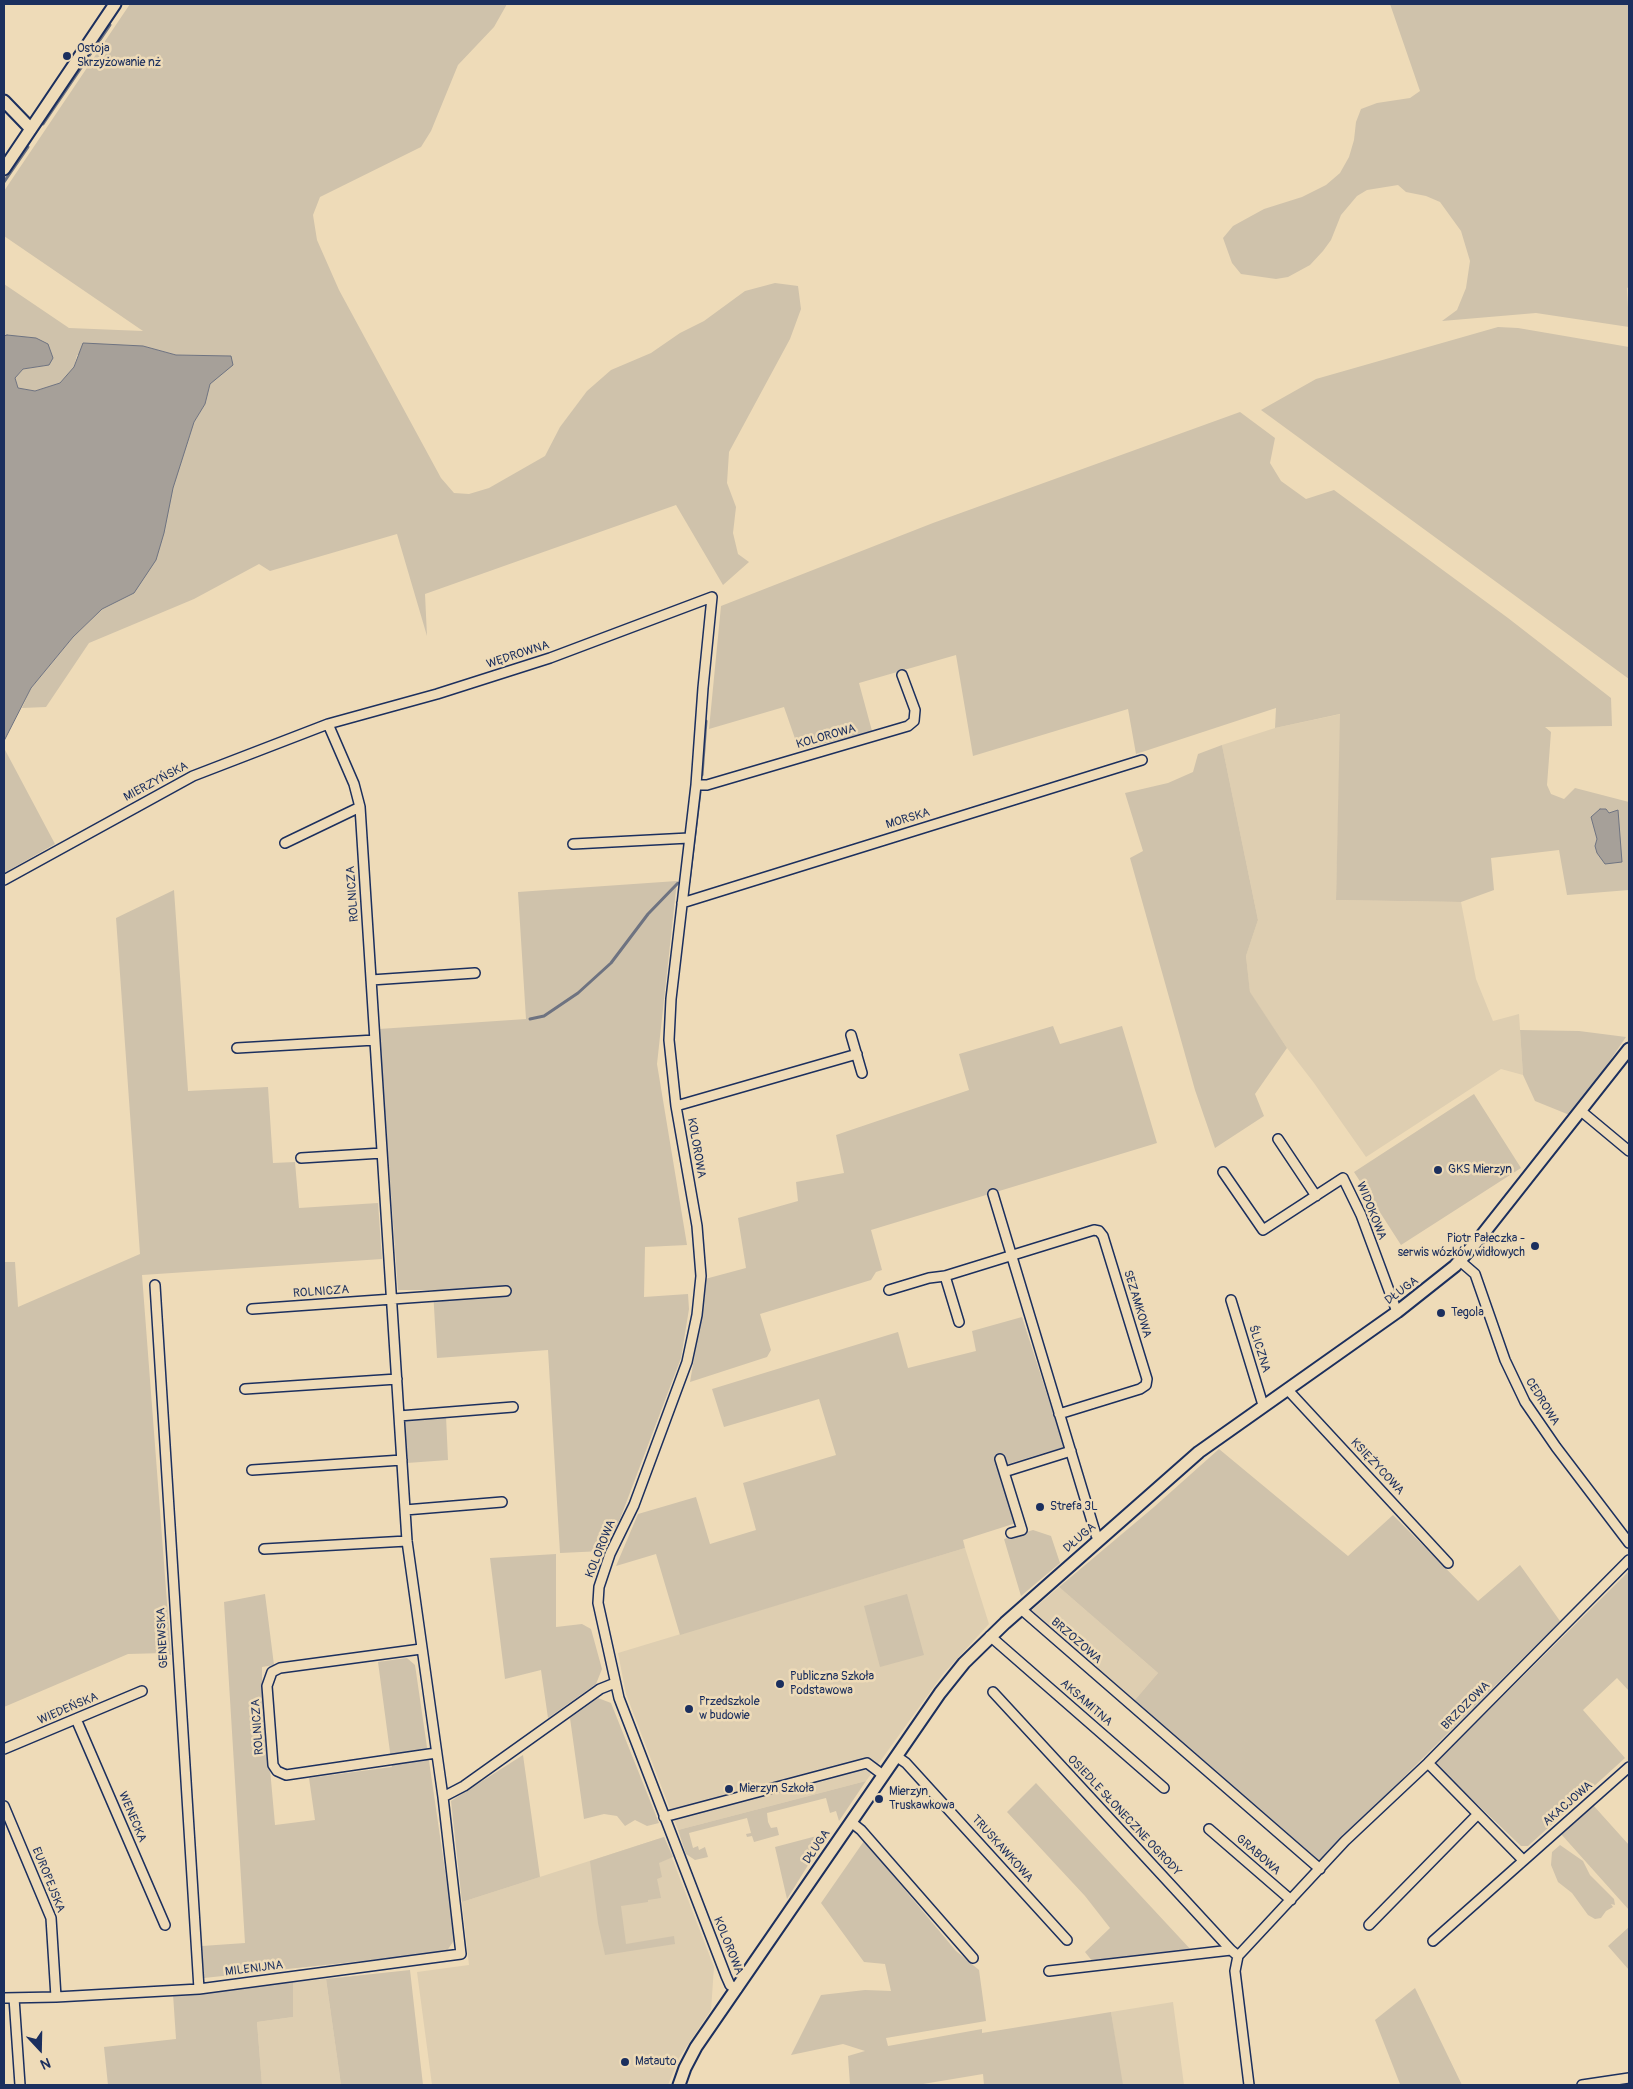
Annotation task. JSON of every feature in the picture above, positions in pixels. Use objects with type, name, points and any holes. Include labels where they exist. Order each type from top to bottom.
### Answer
[{"type":"street","points":[[4,169],[114,4]]},
{"type":"street","points":[[4,101],[31,130]]},
{"type":"street","name":"WĘDROWNA","points":[[328,724],[550,658],[712,597]]},
{"type":"street","name":"KOLOROWA","points":[[712,597],[696,785],[670,999],[669,1040],[676,1106],[697,1226],[700,1276],[697,1315],[687,1362],[634,1505],[610,1554],[599,1586],[598,1603],[614,1683],[726,1976],[730,1984],[737,1989]]},
{"type":"street","name":"KOLOROWA","points":[[696,785],[707,785],[908,726],[914,721],[915,710],[902,675]]},
{"type":"street","name":"ROLNICZA","points":[[328,724],[354,784],[360,807],[407,1541],[443,1797],[456,1909]]},
{"type":"street","name":"MIERZYŃSKA","points":[[4,880],[193,776],[328,724]]},
{"type":"street","name":"MORSKA","points":[[682,903],[1142,760]]},
{"type":"street","points":[[285,843],[360,807]]},
{"type":"street","points":[[573,844],[689,838]]},
{"type":"street","points":[[371,980],[475,972]]},
{"type":"street","points":[[851,1035],[862,1073]]},
{"type":"street","points":[[237,1048],[374,1040]]},
{"type":"street","name":"DŁUGA","points":[[679,2085],[690,2057],[883,1774],[947,1683],[990,1636],[1199,1452],[1397,1312],[1460,1261],[1629,1050]]},
{"type":"street","name":"KOLOROWA","points":[[676,1106],[856,1054]]},
{"type":"street","points":[[1580,1111],[1629,1152]]},
{"type":"street","points":[[1278,1139],[1316,1196]]},
{"type":"street","points":[[301,1158],[382,1153]]},
{"type":"street","name":"WIDOKOWA","points":[[1223,1172],[1263,1230],[1343,1178],[1361,1215],[1397,1312]]},
{"type":"street","points":[[993,1194],[1096,1535],[1100,1539]]},
{"type":"street","name":"SEZAMKOWA","points":[[890,1290],[929,1278],[945,1276],[1094,1230],[1099,1231],[1103,1236],[1147,1379],[1146,1385],[1140,1389],[1059,1414]]},
{"type":"street","name":"CEDROWA","points":[[1460,1261],[1474,1274],[1505,1360],[1524,1402],[1629,1543]]},
{"type":"street","points":[[945,1276],[959,1322]]},
{"type":"street","name":"GENEWSKA","points":[[155,1285],[198,1988]]},
{"type":"street","name":"ROLNICZA","points":[[252,1310],[506,1292]]},
{"type":"street","name":"ŚLICZNA","points":[[1230,1300],[1263,1405]]},
{"type":"street","points":[[245,1389],[397,1379]]},
{"type":"street","name":"KSIĘŻYCOWA","points":[[1287,1388],[1448,1563]]},
{"type":"street","points":[[399,1416],[513,1407]]},
{"type":"street","points":[[1004,1472],[1070,1451]]},
{"type":"street","points":[[1000,1459],[1022,1530],[1011,1533]]},
{"type":"street","points":[[252,1470],[402,1460]]},
{"type":"street","points":[[405,1510],[502,1502]]},
{"type":"street","points":[[264,1549],[407,1541]]},
{"type":"street","name":"BRZOZOWA","points":[[1234,1953],[1291,1900],[1629,1560]]},
{"type":"street","name":"BRZOZOWA","points":[[1021,1609],[1320,1869]]},
{"type":"street","name":"AKSAMITNA","points":[[990,1636],[1164,1788]]},
{"type":"street","name":"ROLNICZA","points":[[422,1649],[280,1668],[272,1672],[267,1686],[273,1765],[277,1771],[286,1775],[436,1753]]},
{"type":"street","points":[[443,1797],[464,1786],[600,1689],[614,1683]]},
{"type":"street","name":"WIEDEŃSKA","points":[[4,1750],[142,1691]]},
{"type":"street","name":"OSIEDLE SŁONECZNE OGRODY","points":[[993,1692],[1234,1953]]},
{"type":"street","name":"WENECKA","points":[[76,1719],[165,1925]]},
{"type":"street","name":"TRUSKAWKOWA","points":[[896,1756],[906,1763],[1067,1940]]},
{"type":"street","points":[[664,1817],[867,1763],[883,1774]]},
{"type":"street","points":[[1428,1763],[1523,1860]]},
{"type":"street","name":"AKACJOWA","points":[[1433,1941],[1629,1767]]},
{"type":"street","name":"EUROPEJSKA","points":[[4,1806],[51,1918],[56,1997]]},
{"type":"street","points":[[1370,1925],[1478,1814]]},
{"type":"street","points":[[851,1822],[861,1830],[973,1958]]},
{"type":"street","name":"GRABOWA","points":[[1208,1829],[1291,1900]]},
{"type":"street","name":"MILENIJNA","points":[[4,1998],[56,1997],[198,1988],[461,1954],[456,1909]]},
{"type":"street","points":[[1049,1971],[1234,1953],[1249,2085]]},
{"type":"street","points":[[14,1998],[20,2085]]},
{"type":"street","points":[[1582,2085],[1629,2078]]},
{"type":"shaded area","points":[[130,4],[507,4],[494,27],[458,65],[431,131],[421,147],[320,197],[313,215],[317,240],[339,290],[441,478],[454,493],[469,494],[489,488],[545,456],[560,427],[587,391],[611,370],[651,353],[680,333],[704,321],[745,291],[775,283],[798,286],[801,309],[790,339],[729,452],[727,483],[736,507],[733,533],[738,554],[749,562],[723,585],[676,505],[425,594],[427,636],[397,534],[270,571],[259,564],[194,599],[89,643],[46,707],[22,708],[31,688],[73,637],[102,609],[134,593],[194,422],[205,404],[210,383],[231,356],[176,355],[143,346],[77,355],[74,367],[60,383],[35,391],[18,388],[15,378],[23,369],[49,365],[36,338],[4,336],[4,284],[69,328],[143,331],[4,236],[4,191]]},
{"type":"shaded area","points":[[1390,4],[1629,4],[1629,287],[1627,288],[1629,327],[1536,313],[1442,321],[1457,310],[1466,288],[1470,261],[1461,231],[1440,202],[1426,196],[1406,192],[1398,185],[1367,190],[1357,196],[1341,215],[1331,240],[1323,251],[1310,265],[1288,277],[1276,279],[1241,274],[1232,263],[1223,238],[1233,226],[1264,209],[1302,197],[1326,185],[1340,173],[1349,157],[1354,140],[1356,122],[1361,109],[1377,103],[1410,98],[1420,91]]},
{"type":"shaded area","points":[[1498,327],[1518,328],[1629,347],[1629,679],[1261,410],[1316,379]]},
{"type":"shaded area","points":[[4,336],[36,338],[48,344],[53,358],[49,365],[23,369],[15,378],[18,388],[35,391],[60,383],[74,367],[83,343],[143,346],[176,355],[231,356],[233,365],[210,384],[205,404],[194,422],[173,488],[164,533],[156,560],[134,593],[102,609],[73,637],[31,688],[4,741]]},
{"type":"shaded area","points":[[1240,412],[1275,438],[1270,463],[1281,481],[1306,499],[1334,490],[1508,618],[1611,698],[1612,726],[1545,727],[1551,732],[1547,785],[1551,794],[1564,799],[1575,788],[1629,802],[1629,890],[1567,895],[1559,850],[1491,858],[1494,890],[1461,902],[1336,900],[1340,714],[1275,728],[1276,708],[1136,754],[1128,709],[973,756],[956,655],[859,683],[872,731],[799,750],[784,707],[709,729],[721,606],[933,523]]},
{"type":"shaded area","points":[[1341,714],[1336,900],[1461,902],[1476,979],[1493,1021],[1519,1014],[1523,1075],[1501,1069],[1366,1157],[1287,1048],[1250,993],[1246,956],[1258,920],[1222,745],[1275,728]]},
{"type":"shaded area","points":[[1222,745],[1258,920],[1246,956],[1250,992],[1287,1048],[1255,1094],[1264,1116],[1215,1148],[1195,1090],[1130,858],[1143,851],[1125,793],[1168,783],[1193,772],[1198,754]]},
{"type":"shaded area","points":[[4,748],[55,844],[4,873]]},
{"type":"shaded area","points":[[1600,809],[1606,809],[1609,813],[1618,810],[1622,862],[1605,864],[1597,853],[1595,846],[1597,839],[1591,817]]},
{"type":"shaded area","points":[[677,881],[657,1064],[687,1245],[645,1247],[644,1297],[688,1294],[689,1309],[681,1358],[620,1519],[603,1551],[560,1553],[548,1350],[437,1358],[433,1290],[398,1290],[379,1029],[526,1019],[518,892]]},
{"type":"shaded area","points":[[174,890],[188,1091],[268,1087],[273,1163],[295,1162],[299,1208],[378,1203],[382,1259],[142,1275],[171,1655],[165,1653],[128,1654],[4,1707],[4,1262],[15,1262],[18,1307],[140,1254],[116,918]]},
{"type":"shaded area","points":[[1053,1026],[1060,1044],[1122,1026],[1157,1143],[871,1230],[882,1270],[876,1272],[871,1280],[760,1314],[771,1350],[767,1357],[690,1382],[705,1295],[705,1279],[746,1268],[738,1218],[798,1201],[796,1182],[844,1173],[836,1135],[969,1090],[959,1054]]},
{"type":"shaded area","points":[[1520,1030],[1579,1031],[1626,1037],[1572,1116],[1535,1101],[1523,1075]]},
{"type":"shaded area","name":"GKS Mierzyn","points":[[1474,1094],[1521,1168],[1401,1245],[1354,1172]]},
{"type":"shaded area","points":[[1022,1317],[1064,1447],[998,1467],[1016,1523],[963,1540],[965,1548],[680,1635],[656,1554],[616,1566],[638,1514],[696,1497],[710,1544],[756,1530],[743,1483],[836,1455],[819,1399],[724,1427],[712,1389],[898,1332],[908,1368],[976,1351],[972,1331]]},
{"type":"shaded area","points":[[446,1416],[448,1460],[407,1463],[405,1419]]},
{"type":"shaded area","points":[[1219,1449],[1348,1556],[1393,1515],[1478,1601],[1520,1565],[1560,1621],[1312,1869],[1128,1708],[1158,1673],[1059,1587]]},
{"type":"shaded area","points":[[1033,1530],[1051,1536],[1060,1563],[1021,1596],[1004,1539]]},
{"type":"shaded area","name":"Publiczna Szkoła Podstawowa","points":[[965,1548],[989,1624],[943,1674],[866,1781],[678,1830],[626,1694],[618,1653]]},
{"type":"shaded area","points":[[556,1554],[556,1627],[582,1624],[591,1629],[602,1669],[596,1684],[548,1718],[541,1670],[505,1679],[490,1558]]},
{"type":"shaded area","points":[[1629,1571],[1629,1691],[1617,1678],[1583,1710],[1625,1758],[1528,1846],[1521,1846],[1435,1764]]},
{"type":"shaded area","points":[[1059,1587],[1158,1673],[1128,1708],[1024,1617]]},
{"type":"shaded area","points":[[265,1594],[274,1665],[262,1667],[262,1679],[275,1825],[315,1820],[309,1778],[392,1767],[378,1662],[407,1658],[415,1665],[455,1939],[446,1952],[204,1978],[202,1946],[245,1943],[224,1602]]},
{"type":"shaded area","points":[[907,1594],[924,1655],[880,1667],[864,1606]]},
{"type":"shaded area","points":[[598,1698],[611,1703],[659,1823],[647,1826],[635,1820],[625,1826],[617,1816],[604,1814],[584,1819],[570,1718]]},
{"type":"shaded area","points":[[523,1755],[540,1877],[462,1902],[451,1801]]},
{"type":"shaded area","points":[[866,1781],[839,1821],[836,1811],[830,1813],[826,1798],[767,1813],[771,1828],[777,1827],[779,1835],[754,1842],[752,1836],[747,1837],[746,1834],[751,1833],[747,1818],[689,1833],[693,1848],[698,1846],[699,1850],[705,1847],[708,1857],[695,1860],[686,1854],[678,1830]]},
{"type":"shaded area","points":[[1036,1783],[1192,1951],[1093,1962],[1085,1952],[1110,1928],[1085,1896],[1007,1812]]},
{"type":"shaded area","points":[[1593,1805],[1629,1845],[1629,1910],[1561,1834]]},
{"type":"shaded area","points":[[828,1833],[787,1899],[775,1847]]},
{"type":"shaded area","points":[[664,1837],[714,1967],[711,2010],[679,2058],[668,2085],[432,2085],[417,1972],[469,1965],[462,1902]]},
{"type":"shaded area","points":[[664,1837],[673,1857],[659,1863],[662,1877],[657,1879],[661,1898],[621,1906],[626,1944],[674,1936],[675,1944],[605,1955],[598,1923],[590,1861]]},
{"type":"shaded area","points":[[864,1841],[956,1951],[979,1970],[986,2021],[886,2038],[888,2046],[982,2029],[982,2033],[1111,2012],[1123,2085],[984,2085],[983,2074],[917,2085],[850,2085],[848,2056],[865,2051],[843,2044],[791,2055],[821,1995],[865,1990],[891,1991],[885,1964],[864,1962],[821,1903]]},
{"type":"shaded area","points":[[1560,1845],[1583,1861],[1590,1875],[1614,1899],[1615,1905],[1611,1904],[1613,1907],[1606,1911],[1601,1918],[1595,1919],[1588,1915],[1572,1893],[1558,1882],[1551,1865],[1552,1852]]},
{"type":"shaded area","points":[[1629,1927],[1629,1970],[1608,1946]]},
{"type":"shaded area","points":[[410,1970],[423,2085],[341,2085],[326,1979]]},
{"type":"shaded area","points":[[326,1979],[341,2085],[262,2085],[257,2022],[293,2017],[293,1982]]},
{"type":"shaded area","points":[[293,1982],[293,2017],[257,2022],[262,2085],[108,2085],[104,2047],[176,2039],[173,1994]]},
{"type":"shaded area","points":[[1415,1988],[1462,2085],[1396,2085],[1400,2084],[1375,2020]]},
{"type":"shaded area","points":[[1173,2002],[1184,2085],[1122,2085],[1111,2012]]},
{"type":"waterway","points":[[43,124],[110,25]]},
{"type":"waterway","points":[[4,182],[28,147]]},
{"type":"waterway","points":[[702,775],[706,721]]},
{"type":"waterway","points":[[689,882],[700,792]]},
{"type":"waterway","points":[[530,1019],[544,1016],[578,993],[611,963],[648,914],[678,883]]},
{"type":"place","name":"Ostoja Skrzyżowanie nż","points":[[67,56]]},
{"type":"place","name":"GKS Mierzyn","points":[[1438,1170]]},
{"type":"place","name":"Piotr Pałeczka - serwis wózków widłowych","points":[[1535,1246]]},
{"type":"place","name":"Tegola","points":[[1441,1313]]},
{"type":"place","name":"Strefa 3L","points":[[1040,1507]]},
{"type":"place","name":"Publiczna Szkoła Podstawowa","points":[[780,1684]]},
{"type":"place","name":"Przedszkole w budowie","points":[[689,1709]]},
{"type":"place","name":"Mierzyn Szkoła","points":[[729,1789]]},
{"type":"place","name":"Mierzyn Truskawkowa","points":[[879,1799]]},
{"type":"place","name":"Matauto","points":[[625,2062]]}]
